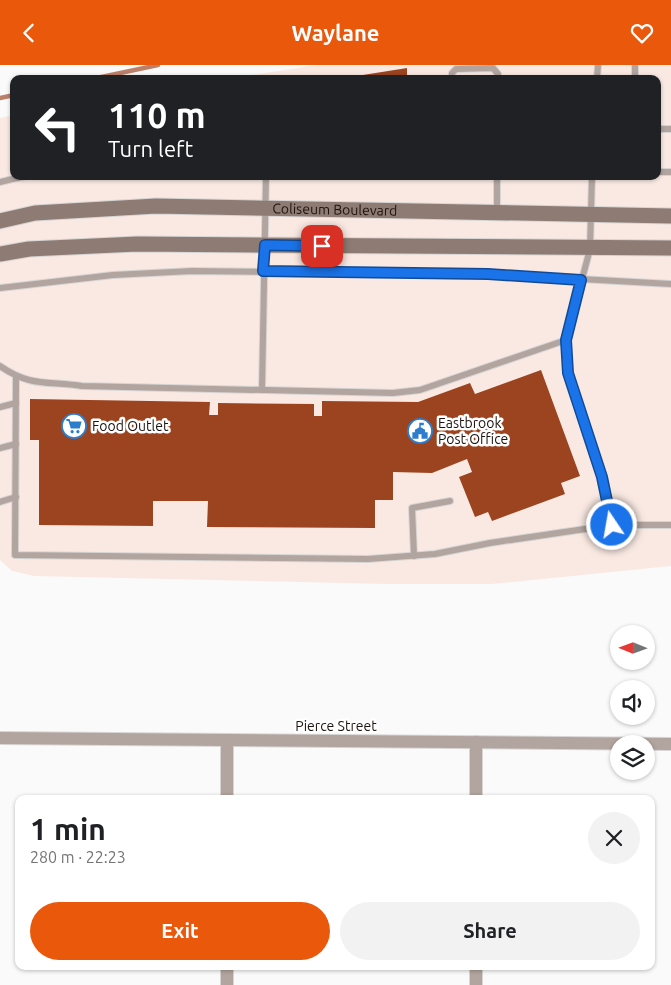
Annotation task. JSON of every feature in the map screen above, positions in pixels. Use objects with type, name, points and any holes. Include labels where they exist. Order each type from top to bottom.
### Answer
[{"type":"main road","name":"Coliseum Boulevard","points":[[0,221],[34,213],[156,206],[671,216]]},
{"type":"main road","points":[[0,254],[29,249],[137,244],[590,249],[671,248]]},
{"type":"street","name":"Pierce Street","points":[[0,738],[671,744]]},
{"type":"street","points":[[227,740],[227,795]]},
{"type":"street","points":[[476,742],[476,795]]},
{"type":"street","points":[[227,970],[227,985]]},
{"type":"street","points":[[476,970],[476,985]]},
{"type":"lane","points":[[452,75],[456,69],[493,68],[498,75]]},
{"type":"lane","points":[[262,390],[266,180]]},
{"type":"lane","points":[[497,180],[498,213]]},
{"type":"lane","points":[[592,180],[590,249],[566,340],[568,373],[602,477],[612,525]]},
{"type":"lane","points":[[0,288],[123,275],[263,271],[488,274],[671,283]]},
{"type":"lane","points":[[0,366],[16,377],[37,383],[82,386],[393,393],[420,390],[566,340]]},
{"type":"lane","points":[[16,377],[15,555],[368,559],[414,556],[612,525],[671,525]]},
{"type":"lane","points":[[0,407],[16,403]]},
{"type":"lane","points":[[0,448],[16,444]]},
{"type":"lane","points":[[0,502],[16,497]]},
{"type":"lane","points":[[414,556],[412,508],[450,501]]},
{"type":"shaded area","points":[[317,65],[671,65],[671,566],[492,584],[388,584],[34,576],[12,571],[0,560],[0,118],[10,116],[10,180],[661,180],[661,75],[253,75]]},
{"type":"building","points":[[407,68],[407,75],[363,75]]},
{"type":"building","points":[[541,370],[580,476],[561,483],[565,494],[492,521],[488,512],[475,517],[459,477],[472,472],[467,459],[432,473],[393,472],[393,500],[375,500],[375,528],[207,527],[208,501],[153,501],[153,526],[39,525],[39,440],[30,440],[30,399],[210,402],[209,415],[218,415],[218,403],[314,404],[314,416],[322,416],[322,401],[418,402],[470,383],[475,394]]},
{"type":"waterway","points":[[111,75],[158,65]]},
{"type":"waterway","points":[[0,98],[10,96]]},
{"type":"place","name":"Food Outlet","points":[[74,426]]},
{"type":"place","name":"Eastbrook Post Office","points":[[420,431]]},
{"type":"route","points":[[322,246],[265,245],[263,271],[488,274],[581,280],[566,340],[568,373],[602,477],[612,525]]}]
